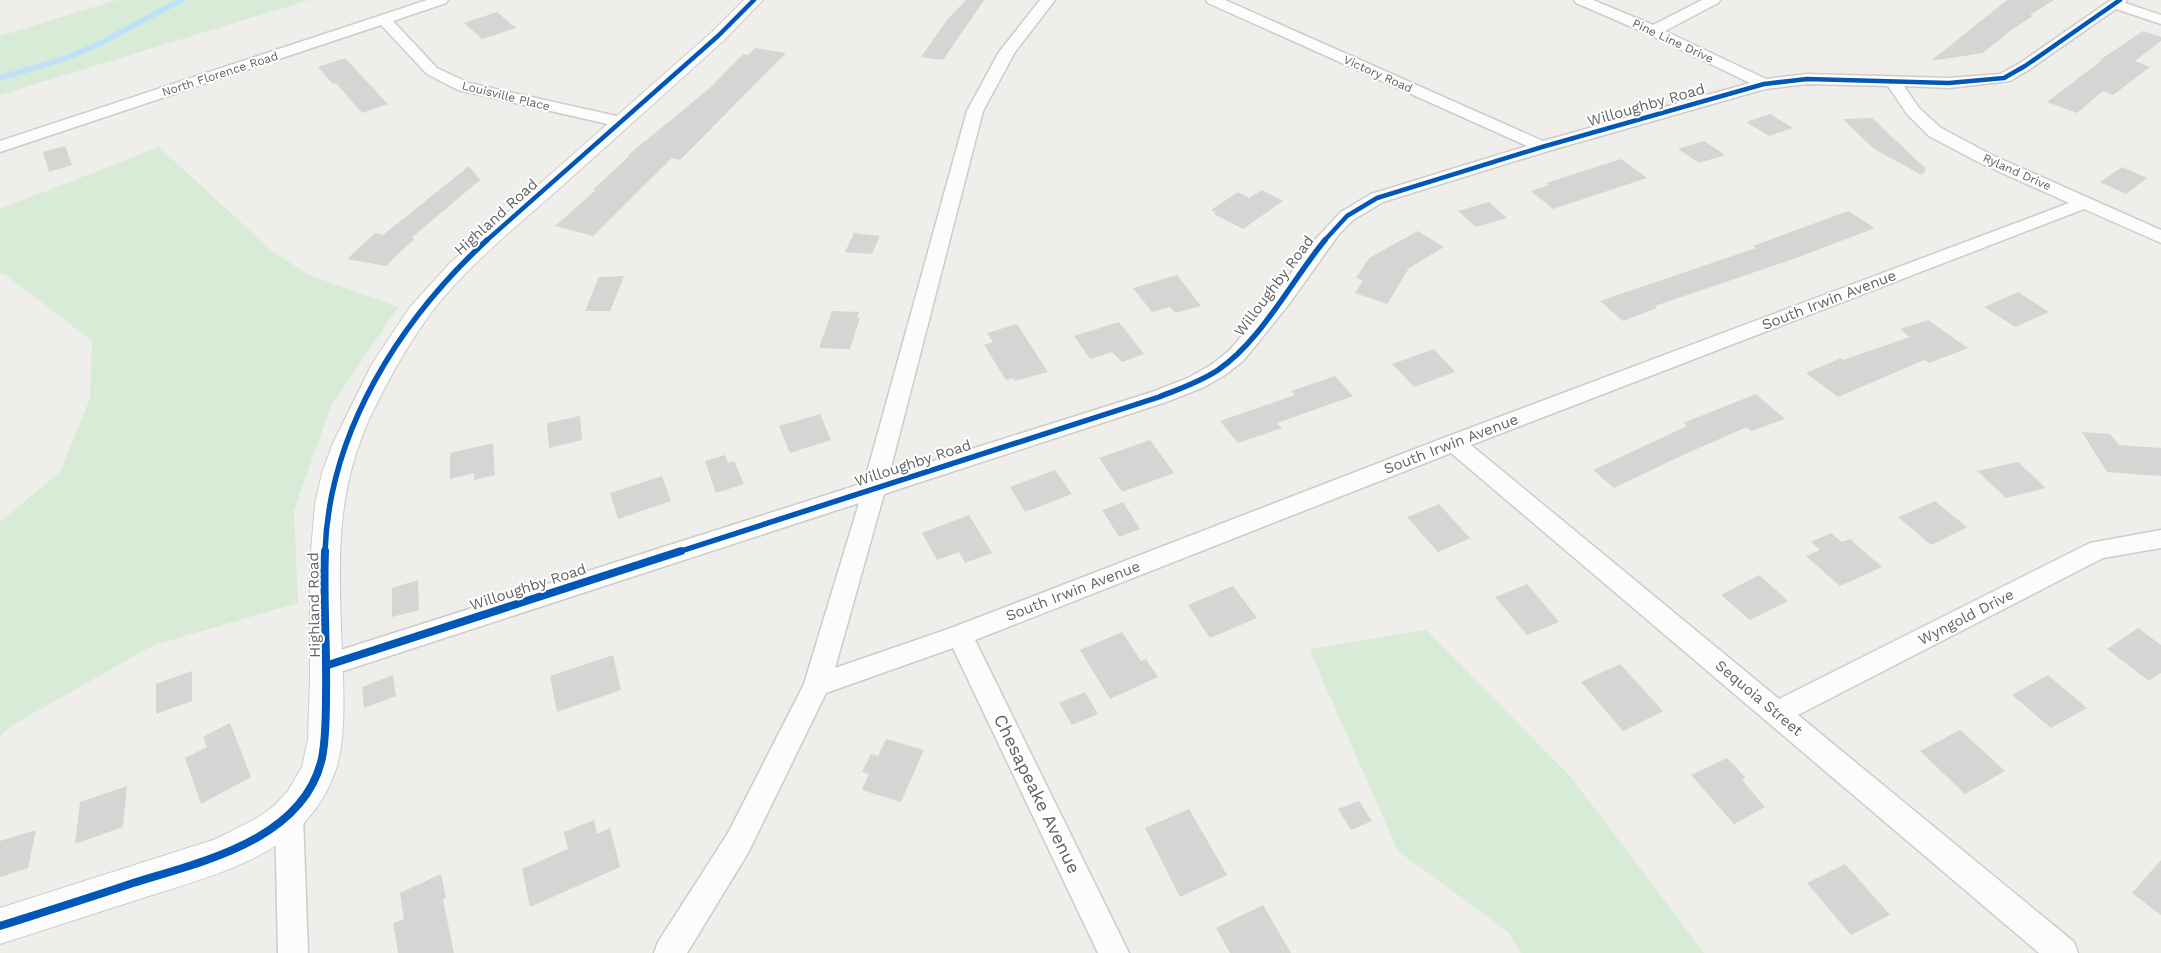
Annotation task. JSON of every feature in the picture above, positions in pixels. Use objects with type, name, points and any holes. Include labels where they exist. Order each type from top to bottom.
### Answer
[{"type":"street","name":"North Florence Road","points":[[0,147],[440,0]]},
{"type":"street","name":"Highland Road","points":[[0,926],[198,864],[264,834],[289,815],[305,796],[317,774],[323,754],[328,666],[325,560],[327,517],[335,476],[346,444],[366,399],[413,320],[458,268],[718,36],[754,0]]},
{"type":"street","points":[[669,953],[738,843],[817,685],[874,489],[976,111],[989,82],[1005,55],[1028,22],[1048,0]]},
{"type":"street","name":"Victory Road","points":[[1213,0],[1542,147]]},
{"type":"street","name":"Pine Line Drive","points":[[1581,0],[1654,31],[1764,84]]},
{"type":"street","points":[[1654,31],[1713,0]]},
{"type":"street","points":[[2118,2],[2161,20]]},
{"type":"street","name":"Willoughby Road","points":[[328,666],[1159,397],[1195,382],[1218,370],[1236,355],[1282,300],[1319,247],[1347,216],[1377,198],[1542,147],[1764,84],[1806,79],[1957,83],[2004,78],[2025,66],[2118,2]]},
{"type":"street","name":"Louisville Place","points":[[384,20],[432,70],[464,87],[621,122]]},
{"type":"street","name":"Ryland Drive","points":[[1893,82],[1913,111],[1935,132],[1986,158],[2161,237]]},
{"type":"street","name":"South Irwin Avenue","points":[[817,685],[960,635],[1454,443],[2085,203]]},
{"type":"street","name":"Sequoia Street","points":[[1454,443],[2063,953]]},
{"type":"street","name":"Wyngold Drive","points":[[1776,713],[2098,550],[2127,543],[2161,539]]},
{"type":"street","name":"Chesapeake Avenue","points":[[960,635],[1114,953]]},
{"type":"street","points":[[289,815],[293,953]]},
{"type":"green space","points":[[117,0],[309,0],[0,95],[0,36]]},
{"type":"green space","points":[[159,147],[272,251],[309,275],[398,307],[331,406],[294,510],[298,603],[154,645],[12,725],[0,737],[0,522],[60,472],[90,399],[92,341],[3,273],[0,274],[0,209]]},
{"type":"green space","points":[[1426,630],[1570,776],[1704,953],[1521,953],[1508,932],[1398,851],[1309,649]]},
{"type":"building","points":[[966,0],[984,0],[943,60],[921,57],[947,20]]},
{"type":"building","points":[[2007,0],[2054,0],[2030,15],[2033,16],[2011,30],[1983,53],[1931,61]]},
{"type":"building","points":[[497,12],[516,28],[482,39],[464,23]]},
{"type":"building","points":[[2143,31],[2161,37],[2161,41],[2135,61],[2150,67],[2113,95],[2103,91],[2077,113],[2047,102],[2100,60]]},
{"type":"building","points":[[755,48],[786,53],[680,160],[672,158],[593,236],[555,226],[596,190],[593,190],[630,155],[628,155],[710,88],[743,54],[748,55]]},
{"type":"building","points":[[345,58],[388,104],[362,113],[336,83],[333,84],[318,67]]},
{"type":"building","points":[[1770,114],[1793,128],[1769,136],[1746,122]]},
{"type":"building","points":[[1872,118],[1926,169],[1922,175],[1874,149],[1843,119]]},
{"type":"building","points":[[1704,141],[1725,155],[1699,163],[1678,149]]},
{"type":"building","points":[[65,146],[72,165],[49,172],[43,152]]},
{"type":"building","points":[[1621,159],[1647,178],[1553,209],[1531,191],[1549,185],[1546,183]]},
{"type":"building","points":[[469,166],[480,180],[411,238],[415,238],[386,266],[347,259],[375,233],[383,235]]},
{"type":"building","points":[[2122,167],[2147,178],[2126,194],[2100,182]]},
{"type":"building","points":[[1262,190],[1283,201],[1243,229],[1214,214],[1215,212],[1211,210],[1238,192],[1249,198]]},
{"type":"building","points":[[1489,202],[1507,218],[1476,227],[1458,211]]},
{"type":"building","points":[[1848,211],[1875,228],[1796,258],[1655,306],[1657,308],[1623,321],[1600,301],[1756,248],[1753,246]]},
{"type":"building","points":[[1418,231],[1444,247],[1409,268],[1387,304],[1355,293],[1363,280],[1356,278],[1369,258]]},
{"type":"building","points":[[854,233],[880,236],[872,254],[845,252]]},
{"type":"building","points":[[1177,275],[1201,306],[1175,313],[1170,307],[1152,312],[1133,288]]},
{"type":"building","points":[[624,276],[610,311],[585,311],[599,277]]},
{"type":"building","points":[[2018,292],[2049,312],[2015,327],[1984,307]]},
{"type":"building","points":[[832,311],[859,312],[857,318],[860,318],[850,349],[819,348]]},
{"type":"building","points":[[1928,320],[1968,348],[1929,363],[1924,360],[1838,397],[1806,373],[1841,358],[1843,360],[1910,337],[1900,329]]},
{"type":"building","points":[[1119,322],[1144,354],[1122,362],[1112,352],[1090,359],[1074,336]]},
{"type":"building","points":[[1017,324],[1048,372],[1015,381],[1014,378],[1006,380],[984,345],[993,342],[987,333]]},
{"type":"building","points":[[1434,349],[1455,372],[1414,387],[1392,364]]},
{"type":"building","points":[[1335,376],[1353,396],[1277,423],[1282,428],[1238,443],[1220,421],[1295,395],[1291,391]]},
{"type":"building","points":[[1756,394],[1785,419],[1751,431],[1747,427],[1614,488],[1593,470],[1687,426],[1683,423]]},
{"type":"building","points":[[820,414],[831,440],[790,453],[779,426]]},
{"type":"building","points":[[580,416],[582,440],[549,448],[547,423]]},
{"type":"building","points":[[2082,432],[2110,434],[2119,445],[2161,448],[2161,476],[2107,472]]},
{"type":"building","points":[[1150,440],[1174,473],[1122,492],[1099,458]]},
{"type":"building","points":[[493,443],[495,475],[474,480],[474,473],[450,479],[450,453]]},
{"type":"building","points":[[725,455],[728,463],[734,461],[744,484],[716,493],[705,461]]},
{"type":"building","points":[[2018,462],[2046,488],[2006,498],[1977,471]]},
{"type":"building","points":[[1055,470],[1072,494],[1025,512],[1010,487]]},
{"type":"building","points":[[662,476],[671,501],[618,519],[610,493]]},
{"type":"building","points":[[1935,501],[1967,527],[1931,545],[1898,517]]},
{"type":"building","points":[[1123,502],[1140,529],[1119,537],[1102,510]]},
{"type":"building","points":[[1439,504],[1470,538],[1438,552],[1407,517]]},
{"type":"building","points":[[969,515],[992,553],[965,563],[959,552],[937,560],[922,533]]},
{"type":"building","points":[[1831,533],[1842,542],[1850,539],[1882,567],[1840,586],[1806,556],[1820,550],[1811,542]]},
{"type":"building","points":[[1759,575],[1788,601],[1750,620],[1721,595]]},
{"type":"building","points":[[418,580],[419,610],[392,617],[392,588]]},
{"type":"building","points":[[1527,584],[1559,622],[1527,635],[1495,597]]},
{"type":"building","points":[[1233,586],[1257,618],[1210,638],[1188,605]]},
{"type":"building","points":[[2138,628],[2161,645],[2161,673],[2149,681],[2107,649]]},
{"type":"building","points":[[1122,632],[1141,661],[1146,659],[1158,677],[1110,699],[1080,650]]},
{"type":"building","points":[[613,655],[621,690],[557,712],[550,676]]},
{"type":"building","points":[[1620,664],[1663,711],[1623,731],[1581,682]]},
{"type":"building","points":[[192,671],[192,701],[156,714],[156,684]]},
{"type":"building","points":[[393,675],[396,696],[364,708],[362,687]]},
{"type":"building","points":[[2048,675],[2087,708],[2051,728],[2012,695]]},
{"type":"building","points":[[1085,692],[1098,714],[1072,725],[1059,703]]},
{"type":"building","points":[[230,723],[251,777],[201,804],[185,758],[207,747],[203,737]]},
{"type":"building","points":[[1960,730],[2005,771],[1965,794],[1920,751]]},
{"type":"building","points":[[886,739],[924,750],[901,802],[862,790],[869,774],[862,772],[871,754],[878,756]]},
{"type":"building","points":[[1727,758],[1746,778],[1742,780],[1765,807],[1734,824],[1691,775]]},
{"type":"building","points":[[127,786],[123,827],[75,844],[80,802]]},
{"type":"building","points":[[1359,801],[1372,821],[1351,830],[1338,809]]},
{"type":"building","points":[[1189,809],[1227,875],[1180,897],[1145,828]]},
{"type":"building","points":[[594,820],[597,834],[610,828],[620,867],[530,907],[522,869],[568,849],[564,832]]},
{"type":"building","points":[[36,830],[28,868],[0,877],[0,841]]},
{"type":"building","points":[[2161,860],[2161,915],[2132,893]]},
{"type":"building","points":[[1845,864],[1890,915],[1851,935],[1807,883]]},
{"type":"building","points":[[441,874],[446,898],[443,900],[454,953],[398,953],[393,923],[404,919],[400,893]]},
{"type":"building","points":[[1263,905],[1291,953],[1230,953],[1216,928]]},
{"type":"waterway","points":[[0,78],[66,58],[99,44],[181,0]]},
{"type":"cycle path","points":[[0,926],[221,855],[270,830],[300,802],[316,776],[322,759],[324,740],[326,679],[325,542],[332,488],[346,443],[385,364],[419,312],[459,267],[718,36],[754,0]]},
{"type":"cycle path","points":[[328,665],[1159,397],[1195,383],[1218,370],[1237,355],[1282,300],[1333,230],[1347,216],[1377,198],[1542,147],[1764,84],[1807,79],[1949,83],[2004,78],[2025,66],[2120,0]]}]
